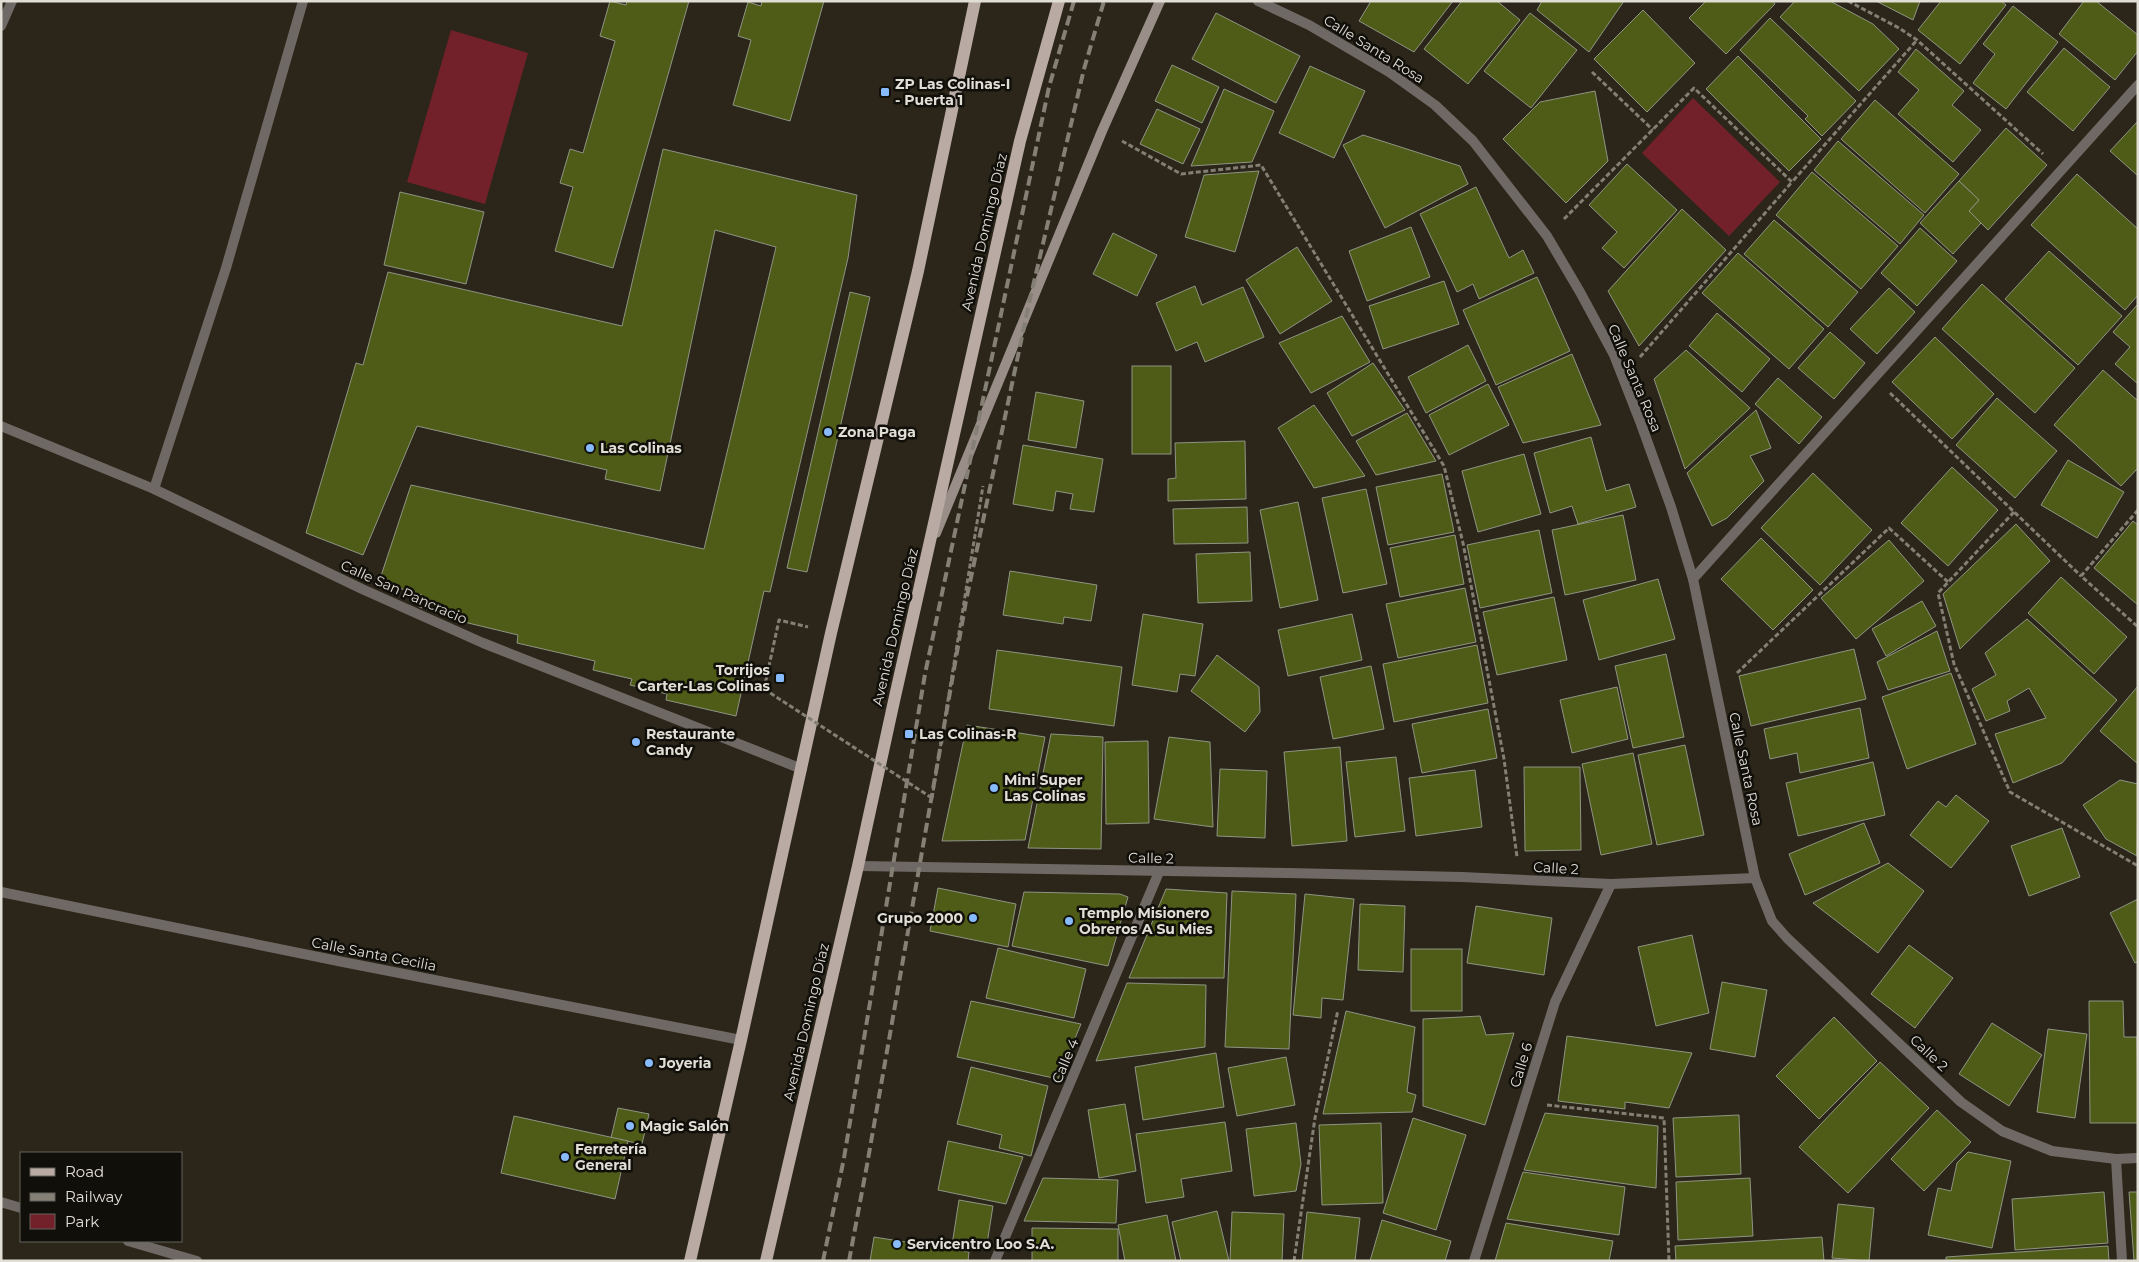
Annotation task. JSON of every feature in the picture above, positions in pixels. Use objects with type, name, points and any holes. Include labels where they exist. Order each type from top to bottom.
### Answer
[{"type":"main road","points":[[690,1261],[831,633],[918,271],[975,1]]},
{"type":"main road","name":"Avenida Domingo Díaz","points":[[766,1261],[858,866],[1020,141],[1059,1]]},
{"type":"main road","points":[[927,555],[1102,130],[1160,1]]},
{"type":"street","points":[[1,26],[12,1]]},
{"type":"street","points":[[154,489],[226,268],[303,1]]},
{"type":"street","name":"Calle Santa Rosa","points":[[1258,1],[1309,25],[1333,39],[1389,72],[1436,105],[1473,142],[1547,236],[1580,292],[1614,355],[1671,507],[1693,580],[1755,878]]},
{"type":"street","points":[[1693,580],[2138,85]]},
{"type":"street","name":"Calle San Pancracio","points":[[1,426],[154,489],[362,589],[483,643],[802,769]]},
{"type":"street","name":"Calle 2","points":[[858,866],[1288,873],[1611,884],[1755,878],[1772,921],[1787,938],[1961,1102],[2002,1131],[2052,1151],[2116,1159],[2138,1158]]},
{"type":"street","name":"Calle 4","points":[[995,1261],[1159,872]]},
{"type":"street","name":"Calle 6","points":[[1474,1261],[1555,1002],[1611,884]]},
{"type":"street","name":"Calle Santa Cecilia","points":[[1,892],[352,964],[741,1040]]},
{"type":"street","points":[[2116,1159],[2122,1261]]},
{"type":"street","points":[[1,1202],[20,1208]]},
{"type":"street","points":[[131,1242],[197,1261]]},
{"type":"path","points":[[1848,1],[1900,28],[1917,40],[2061,170]]},
{"type":"path","points":[[1622,377],[1917,40]]},
{"type":"path","points":[[1592,72],[1652,130]]},
{"type":"path","points":[[1547,236],[1694,88],[1792,182]]},
{"type":"path","points":[[1102,130],[1181,174],[1261,165],[1444,466],[1463,542],[1504,759],[1521,880]]},
{"type":"path","points":[[1874,378],[2081,576],[2138,627]]},
{"type":"path","points":[[2081,576],[2138,510]]},
{"type":"path","points":[[2014,512],[1938,593],[1954,664],[2010,792],[2138,866]]},
{"type":"path","points":[[1717,693],[1889,528],[1948,582]]},
{"type":"path","points":[[779,620],[764,689],[932,798]]},
{"type":"path","points":[[1294,1261],[1315,1118],[1338,1010]]},
{"type":"path","points":[[1524,1102],[1664,1118],[1669,1261]]},
{"type":"green space","points":[[451,30],[528,53],[485,204],[407,182]]},
{"type":"green space","points":[[1693,98],[1780,182],[1729,236],[1642,153]]},
{"type":"building","points":[[610,1],[626,5],[627,1],[689,1],[613,268],[555,251],[573,187],[560,183],[570,149],[583,153],[615,41],[600,36]]},
{"type":"building","points":[[762,1],[824,1],[790,121],[733,105],[751,40],[738,36],[748,2],[761,6]]},
{"type":"building","points":[[1371,1],[1453,1],[1414,52],[1359,21]]},
{"type":"building","points":[[1462,1],[1497,1],[1520,20],[1468,84],[1424,49]]},
{"type":"building","points":[[1542,1],[1624,1],[1589,52],[1537,10]]},
{"type":"building","points":[[1706,1],[1773,1],[1775,4],[1726,54],[1689,18]]},
{"type":"building","points":[[1795,1],[1830,1],[1873,24],[1899,49],[1859,91],[1780,17]]},
{"type":"building","points":[[1876,1],[1920,1],[1913,20]]},
{"type":"building","points":[[1941,1],[2001,1],[2006,5],[1960,64],[1918,30]]},
{"type":"building","points":[[2084,1],[2096,1],[2138,35],[2138,51],[2115,80],[2059,34]]},
{"type":"building","points":[[2013,6],[2058,42],[2006,109],[1973,83],[1995,54],[1983,44]]},
{"type":"building","points":[[1643,10],[1695,63],[1647,112],[1594,59]]},
{"type":"building","points":[[1216,13],[1300,56],[1276,103],[1192,59]]},
{"type":"building","points":[[1530,13],[1577,50],[1531,108],[1484,71]]},
{"type":"building","points":[[1770,18],[1856,101],[1822,136],[1805,119],[1808,116],[1740,50]]},
{"type":"building","points":[[2064,48],[2110,87],[2073,131],[2027,92]]},
{"type":"building","points":[[1916,49],[1964,91],[1952,105],[1981,130],[1953,162],[1898,114],[1919,90],[1898,72]]},
{"type":"building","points":[[1738,56],[1821,139],[1789,171],[1706,89]]},
{"type":"building","points":[[1172,65],[1219,87],[1202,123],[1155,101]]},
{"type":"building","points":[[1310,66],[1365,91],[1334,158],[1279,133]]},
{"type":"building","points":[[1224,89],[1274,111],[1252,162],[1191,166]]},
{"type":"building","points":[[1595,91],[1608,161],[1566,203],[1503,139],[1540,102]]},
{"type":"building","points":[[1875,100],[1959,174],[1925,213],[1841,139]]},
{"type":"building","points":[[1157,109],[1200,129],[1183,164],[1140,144]]},
{"type":"building","points":[[2138,121],[2138,176],[2110,151]]},
{"type":"building","points":[[2006,128],[2047,165],[1988,230],[1969,211],[1979,200],[1959,181]]},
{"type":"building","points":[[1363,135],[1460,166],[1468,184],[1385,228],[1343,145]]},
{"type":"building","points":[[1838,141],[1924,215],[1900,244],[1814,170]]},
{"type":"building","name":"Las Colinas","points":[[663,149],[857,195],[848,258],[770,592],[764,591],[736,716],[666,700],[667,694],[630,685],[632,679],[593,670],[595,661],[517,643],[518,635],[464,622],[464,618],[419,607],[422,595],[379,582],[411,485],[704,549],[776,247],[715,230],[660,491],[605,479],[607,470],[417,426],[363,555],[306,533],[356,363],[363,365],[388,272],[622,326]]},
{"type":"building","points":[[1627,164],[1677,210],[1624,268],[1602,248],[1617,232],[1589,205]]},
{"type":"building","points":[[1259,171],[1235,252],[1185,237],[1204,175]]},
{"type":"building","points":[[1812,172],[1898,246],[1861,289],[1776,215]]},
{"type":"building","points":[[2077,174],[2138,229],[2138,295],[2125,310],[2031,225]]},
{"type":"building","points":[[1959,181],[1979,200],[1969,211],[1981,223],[1953,254],[1920,223]]},
{"type":"building","points":[[1476,187],[1509,258],[1523,250],[1534,273],[1479,299],[1473,284],[1457,292],[1420,214]]},
{"type":"building","points":[[400,192],[484,212],[466,284],[384,265]]},
{"type":"building","points":[[1682,209],[1726,250],[1639,346],[1608,291]]},
{"type":"building","points":[[1774,220],[1858,292],[1828,327],[1744,254]]},
{"type":"building","points":[[1411,227],[1430,277],[1367,301],[1349,251]]},
{"type":"building","points":[[1920,228],[1957,261],[1917,306],[1881,273]]},
{"type":"building","points":[[1113,233],[1157,255],[1137,296],[1093,274]]},
{"type":"building","points":[[1297,247],[1332,301],[1280,334],[1246,280]]},
{"type":"building","points":[[2049,251],[2122,316],[2078,365],[2005,299]]},
{"type":"building","points":[[1738,253],[1824,329],[1789,369],[1702,293]]},
{"type":"building","points":[[1537,277],[1570,351],[1496,385],[1463,310]]},
{"type":"building","points":[[1444,281],[1459,324],[1383,349],[1369,306]]},
{"type":"building","points":[[1982,284],[2075,368],[2035,413],[1942,329]]},
{"type":"building","points":[[1195,286],[1202,305],[1243,287],[1264,337],[1205,362],[1197,342],[1176,351],[1156,303]]},
{"type":"building","points":[[1889,288],[1915,312],[1877,354],[1850,329]]},
{"type":"building","name":"Zona Paga","points":[[850,292],[870,297],[807,572],[787,568]]},
{"type":"building","points":[[2138,304],[2138,384],[2115,364],[2130,347],[2113,332]]},
{"type":"building","points":[[1717,313],[1770,359],[1742,392],[1689,346]]},
{"type":"building","points":[[1342,316],[1370,362],[1311,393],[1279,343]]},
{"type":"building","points":[[1830,332],[1865,363],[1834,399],[1798,368]]},
{"type":"building","points":[[1935,337],[1994,394],[1952,439],[1892,382]]},
{"type":"building","points":[[1468,345],[1486,381],[1426,413],[1408,377]]},
{"type":"building","points":[[1686,350],[1750,408],[1685,469],[1654,379]]},
{"type":"building","points":[[1572,354],[1601,425],[1523,443],[1498,387]]},
{"type":"building","points":[[1373,363],[1405,410],[1352,436],[1327,393]]},
{"type":"building","points":[[1132,366],[1171,366],[1171,454],[1132,454]]},
{"type":"building","points":[[2103,370],[2138,401],[2138,468],[2121,486],[2054,425]]},
{"type":"building","points":[[1778,378],[1822,417],[1799,444],[1755,404]]},
{"type":"building","points":[[1488,384],[1509,425],[1449,455],[1429,415]]},
{"type":"building","points":[[1036,392],[1084,401],[1076,448],[1028,440]]},
{"type":"building","points":[[1997,398],[2057,451],[2015,498],[1956,445]]},
{"type":"building","points":[[1314,405],[1365,476],[1314,488],[1278,428]]},
{"type":"building","points":[[1756,410],[1771,448],[1750,456],[1764,481],[1727,518],[1712,526],[1687,473]]},
{"type":"building","points":[[1407,413],[1436,461],[1376,475],[1356,441]]},
{"type":"building","points":[[1591,437],[1606,491],[1629,484],[1636,507],[1578,524],[1572,506],[1550,513],[1534,453]]},
{"type":"building","points":[[1245,441],[1246,499],[1168,501],[1168,479],[1176,478],[1175,443]]},
{"type":"building","points":[[1023,445],[1103,459],[1094,512],[1070,509],[1073,494],[1056,491],[1053,511],[1013,504]]},
{"type":"building","points":[[1524,454],[1541,514],[1478,532],[1462,471]]},
{"type":"building","points":[[2068,460],[2124,492],[2097,538],[2041,505]]},
{"type":"building","points":[[1952,467],[1998,510],[1948,566],[1901,523]]},
{"type":"building","points":[[1813,473],[1872,530],[1820,585],[1761,528]]},
{"type":"building","points":[[1442,474],[1454,532],[1388,545],[1376,487]]},
{"type":"building","points":[[1366,489],[1387,584],[1343,593],[1322,498]]},
{"type":"building","points":[[1298,502],[1318,600],[1280,608],[1260,510]]},
{"type":"building","points":[[1247,507],[1248,543],[1174,544],[1173,509]]},
{"type":"building","points":[[1623,515],[1636,580],[1565,595],[1552,530]]},
{"type":"building","points":[[2133,521],[2138,525],[2138,605],[2094,568]]},
{"type":"building","points":[[2016,524],[2050,561],[1960,649],[1943,594]]},
{"type":"building","points":[[1539,530],[1552,593],[1480,608],[1467,545]]},
{"type":"building","points":[[1455,535],[1464,584],[1400,597],[1390,548]]},
{"type":"building","points":[[1761,538],[1813,590],[1773,630],[1721,579]]},
{"type":"building","points":[[1889,540],[1924,581],[1856,639],[1821,598]]},
{"type":"building","points":[[1250,552],[1252,601],[1198,603],[1196,554]]},
{"type":"building","points":[[1010,571],[1097,585],[1091,621],[1064,617],[1063,624],[1003,615]]},
{"type":"building","points":[[2061,577],[2127,637],[2094,674],[2028,613]]},
{"type":"building","points":[[1658,579],[1675,639],[1599,660],[1583,600]]},
{"type":"building","points":[[1465,588],[1476,642],[1398,658],[1386,604]]},
{"type":"building","points":[[1554,597],[1567,660],[1497,675],[1483,612]]},
{"type":"building","points":[[1922,601],[1936,626],[1886,656],[1872,629]]},
{"type":"building","points":[[1143,614],[1203,624],[1195,676],[1180,674],[1177,692],[1132,685]]},
{"type":"building","points":[[1352,614],[1362,660],[1288,676],[1278,630]]},
{"type":"building","points":[[2027,619],[2117,700],[2062,763],[2013,783],[1995,734],[2046,718],[2029,688],[2007,701],[2010,711],[1986,721],[1972,689],[1996,675],[1985,653]]},
{"type":"building","points":[[1937,631],[1950,671],[1888,690],[1877,662]]},
{"type":"building","points":[[1477,645],[1488,703],[1394,722],[1383,664]]},
{"type":"building","points":[[1854,649],[1866,699],[1751,726],[1739,676]]},
{"type":"building","points":[[997,650],[1122,667],[1114,726],[989,709]]},
{"type":"building","points":[[1666,654],[1684,737],[1633,748],[1615,666]]},
{"type":"building","points":[[1217,655],[1259,687],[1260,712],[1245,732],[1191,691]]},
{"type":"building","points":[[1371,666],[1384,729],[1333,739],[1320,677]]},
{"type":"building","points":[[1951,673],[1976,744],[1907,769],[1882,697]]},
{"type":"building","points":[[2138,686],[2138,764],[2100,731]]},
{"type":"building","points":[[1617,687],[1628,739],[1572,753],[1560,700]]},
{"type":"building","points":[[1860,708],[1869,758],[1800,773],[1797,753],[1770,759],[1764,729]]},
{"type":"building","points":[[1488,709],[1497,758],[1422,773],[1412,724]]},
{"type":"building","name":"Mini Super Las Colinas","points":[[967,725],[1045,737],[1025,840],[942,841]]},
{"type":"building","points":[[1051,734],[1103,737],[1101,849],[1028,848]]},
{"type":"building","points":[[1169,737],[1210,742],[1213,827],[1154,819]]},
{"type":"building","points":[[1148,741],[1149,823],[1106,824],[1105,742]]},
{"type":"building","points":[[1685,745],[1704,835],[1657,845],[1638,755]]},
{"type":"building","points":[[1340,747],[1347,841],[1292,846],[1284,752]]},
{"type":"building","points":[[1633,753],[1652,844],[1601,855],[1582,764]]},
{"type":"building","points":[[1396,757],[1405,831],[1355,837],[1346,762]]},
{"type":"building","points":[[1873,762],[1885,815],[1798,836],[1786,783]]},
{"type":"building","points":[[1524,767],[1580,767],[1581,850],[1525,851]]},
{"type":"building","points":[[1220,769],[1267,771],[1265,838],[1217,836]]},
{"type":"building","points":[[1475,770],[1482,827],[1416,836],[1409,778]]},
{"type":"building","points":[[2120,780],[2138,784],[2137,856],[2106,839],[2083,805]]},
{"type":"building","points":[[1956,795],[1989,821],[1951,868],[1910,835],[1938,801],[1946,807]]},
{"type":"building","points":[[1864,823],[1880,863],[1805,895],[1789,854]]},
{"type":"building","points":[[2062,828],[2080,877],[2029,896],[2011,846]]},
{"type":"building","points":[[1888,863],[1924,891],[1878,953],[1813,903]]},
{"type":"building","points":[[938,888],[1016,904],[1008,947],[930,931]]},
{"type":"building","points":[[1166,889],[1227,893],[1224,978],[1129,978]]},
{"type":"building","points":[[1232,891],[1296,894],[1289,1049],[1225,1047]]},
{"type":"building","name":"Templo Misionero Obreros A Su Mies","points":[[1024,892],[1120,894],[1128,897],[1108,966],[1012,946]]},
{"type":"building","points":[[1305,894],[1354,899],[1343,1000],[1322,998],[1321,1018],[1293,1015]]},
{"type":"building","points":[[2138,899],[2138,962],[2135,963],[2110,913]]},
{"type":"building","points":[[1360,904],[1405,906],[1403,972],[1358,970]]},
{"type":"building","points":[[1476,906],[1552,918],[1544,975],[1467,963]]},
{"type":"building","points":[[1692,935],[1709,1013],[1656,1026],[1638,947]]},
{"type":"building","points":[[1909,945],[1953,978],[1915,1028],[1871,994]]},
{"type":"building","points":[[998,948],[1086,969],[1074,1018],[986,998]]},
{"type":"building","points":[[1411,949],[1462,949],[1462,1011],[1411,1011]]},
{"type":"building","points":[[1722,982],[1767,990],[1755,1057],[1710,1049]]},
{"type":"building","points":[[1127,983],[1206,985],[1205,1047],[1096,1061]]},
{"type":"building","points":[[971,1001],[1081,1024],[1058,1079],[957,1057]]},
{"type":"building","points":[[2089,1001],[2123,1001],[2124,1037],[2137,1037],[2138,1123],[2090,1123]]},
{"type":"building","points":[[1346,1011],[1415,1027],[1407,1092],[1416,1095],[1412,1112],[1323,1114]]},
{"type":"building","points":[[1480,1016],[1486,1035],[1514,1033],[1485,1125],[1423,1106],[1423,1019]]},
{"type":"building","points":[[1834,1017],[1877,1061],[1819,1119],[1776,1076]]},
{"type":"building","points":[[1992,1023],[2042,1055],[2009,1106],[1959,1074]]},
{"type":"building","points":[[2048,1029],[2087,1034],[2075,1118],[2037,1112]]},
{"type":"building","points":[[1567,1036],[1692,1053],[1669,1108],[1625,1102],[1625,1109],[1558,1101]]},
{"type":"building","points":[[1216,1053],[1224,1107],[1143,1120],[1135,1067]]},
{"type":"building","points":[[1286,1057],[1295,1105],[1237,1116],[1228,1068]]},
{"type":"building","points":[[1880,1062],[1929,1108],[1848,1193],[1799,1147]]},
{"type":"building","points":[[971,1067],[1048,1086],[1031,1156],[999,1148],[1002,1135],[957,1124]]},
{"type":"building","points":[[1125,1104],[1136,1171],[1099,1178],[1088,1110]]},
{"type":"building","name":"Magic Salón","points":[[618,1108],[649,1114],[642,1144],[611,1138]]},
{"type":"building","points":[[1937,1110],[1971,1142],[1924,1191],[1891,1159]]},
{"type":"building","points":[[1545,1113],[1658,1126],[1656,1188],[1524,1170]]},
{"type":"building","points":[[1739,1115],[1741,1174],[1676,1177],[1673,1118]]},
{"type":"building","name":"Ferretería General","points":[[514,1116],[628,1141],[615,1199],[501,1173]]},
{"type":"building","points":[[1413,1118],[1466,1135],[1436,1230],[1383,1213]]},
{"type":"building","points":[[1225,1122],[1232,1171],[1181,1179],[1184,1197],[1146,1203],[1136,1134]]},
{"type":"building","points":[[1296,1123],[1301,1164],[1296,1191],[1254,1196],[1246,1129]]},
{"type":"building","points":[[1381,1123],[1383,1203],[1322,1205],[1319,1125]]},
{"type":"building","points":[[948,1141],[1023,1157],[1006,1204],[938,1190]]},
{"type":"building","points":[[1968,1152],[2011,1161],[1992,1248],[1928,1235],[1938,1188],[1951,1191],[1957,1163]]},
{"type":"building","points":[[1523,1172],[1625,1187],[1619,1235],[1507,1219]]},
{"type":"building","points":[[1043,1178],[1118,1180],[1116,1223],[1024,1221]]},
{"type":"building","points":[[1750,1178],[1753,1236],[1678,1240],[1676,1182]]},
{"type":"building","points":[[2104,1192],[2108,1243],[2015,1250],[2012,1199]]},
{"type":"building","points":[[2129,1192],[2138,1192],[2138,1261],[2134,1261]]},
{"type":"building","points":[[959,1200],[993,1206],[986,1250],[952,1245]]},
{"type":"building","points":[[1838,1204],[1874,1208],[1869,1261],[1832,1258]]},
{"type":"building","points":[[1217,1211],[1229,1261],[1181,1261],[1172,1222]]},
{"type":"building","points":[[1232,1212],[1284,1214],[1282,1261],[1230,1261]]},
{"type":"building","points":[[1307,1212],[1360,1218],[1355,1261],[1302,1261]]},
{"type":"building","points":[[1167,1215],[1176,1261],[1125,1261],[1118,1225]]},
{"type":"building","points":[[1382,1220],[1451,1241],[1445,1261],[1370,1261]]},
{"type":"building","points":[[1506,1223],[1613,1241],[1609,1261],[1495,1261]]},
{"type":"building","points":[[1032,1228],[1118,1229],[1118,1261],[1032,1261]]},
{"type":"building","name":"Servicentro Loo S.A.","points":[[874,1237],[969,1252],[968,1261],[870,1261]]},
{"type":"building","points":[[1822,1237],[1824,1261],[1676,1261],[1675,1246]]},
{"type":"building","points":[[2108,1246],[2109,1261],[1946,1261],[1946,1257]]},
{"type":"railway","points":[[823,1261],[844,1158],[925,674],[1049,87],[1074,1]]},
{"type":"railway","points":[[849,1261],[966,601],[1030,299],[1084,69],[1104,1]]},
{"type":"place","name":"ZP Las Colinas-I - Puerta 1","points":[[885,92]]},
{"type":"place","name":"Zona Paga","points":[[828,432]]},
{"type":"place","name":"Las Colinas","points":[[590,448]]},
{"type":"place","name":"Torrijos Carter-Las Colinas","points":[[780,678]]},
{"type":"place","name":"Las Colinas-R","points":[[909,734]]},
{"type":"place","name":"Restaurante Candy","points":[[636,742]]},
{"type":"place","name":"Mini Super Las Colinas","points":[[994,788]]},
{"type":"place","name":"Grupo 2000","points":[[973,918]]},
{"type":"place","name":"Templo Misionero Obreros A Su Mies","points":[[1069,921]]},
{"type":"place","name":"Joyeria","points":[[649,1063]]},
{"type":"place","name":"Magic Salón","points":[[630,1126]]},
{"type":"place","name":"Ferretería General","points":[[565,1157]]},
{"type":"place","name":"Servicentro Loo S.A.","points":[[897,1244]]}]
